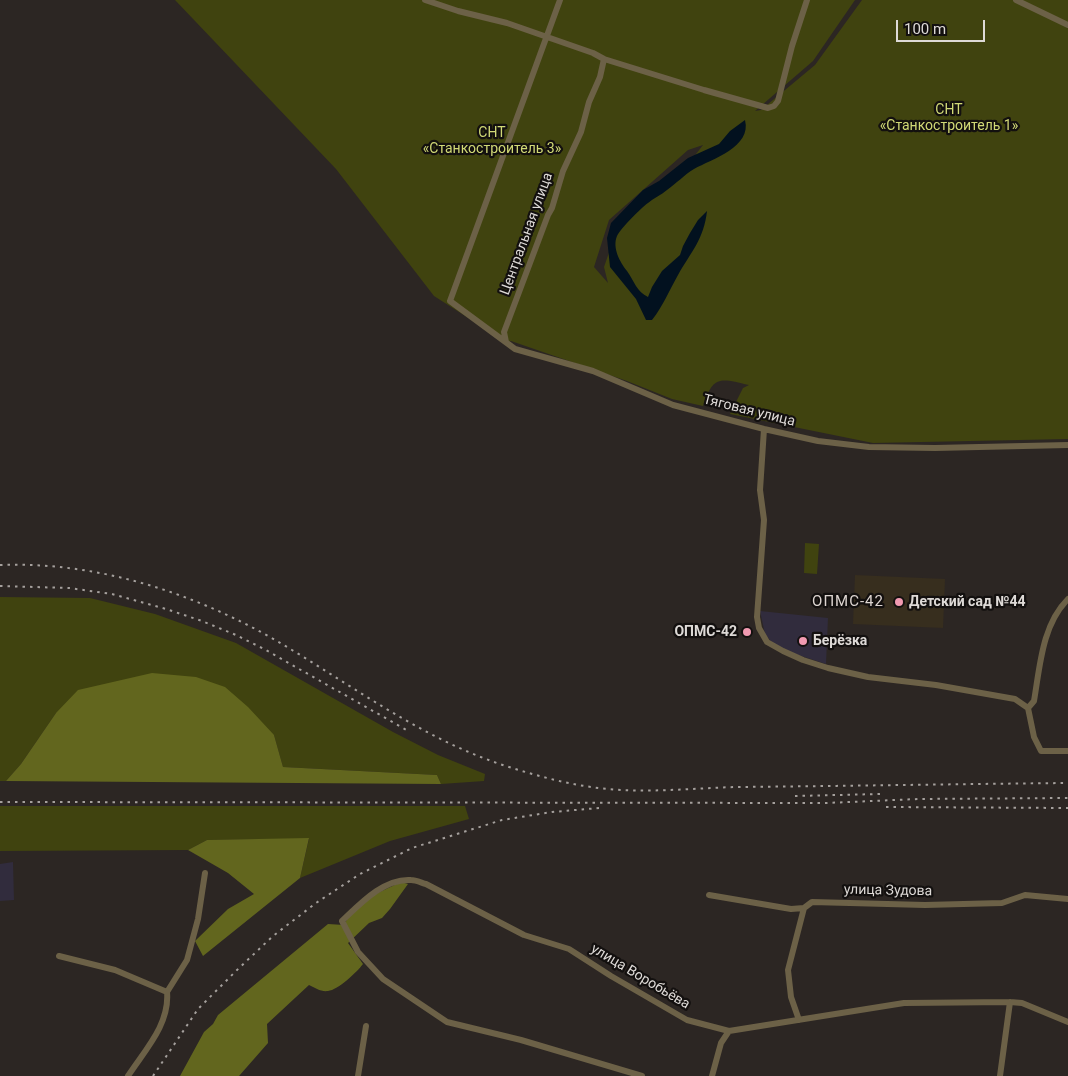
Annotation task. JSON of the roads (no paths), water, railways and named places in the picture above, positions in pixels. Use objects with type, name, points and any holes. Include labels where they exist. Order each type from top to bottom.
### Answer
[{"type":"street","points":[[425,0],[507,24],[593,53],[604,59],[768,108],[774,106],[778,100],[792,46],[807,0]]},
{"type":"street","points":[[547,38],[560,0]]},
{"type":"street","points":[[1016,0],[1068,25]]},
{"type":"street","name":"Тяговая улица","points":[[547,38],[450,301],[515,349],[593,371],[673,405],[764,429],[818,441],[869,447],[935,448],[1068,445]]},
{"type":"street","name":"Центральная улица","points":[[506,342],[504,332],[552,208],[563,171],[581,132],[589,102],[600,77],[604,59]]},
{"type":"street","points":[[764,429],[760,490],[764,520],[757,617],[759,628],[767,642],[783,651],[828,668],[868,677],[936,685],[1015,698],[1028,708],[1034,737],[1042,751],[1068,751]]},
{"type":"street","points":[[1028,708],[1034,701],[1047,630],[1060,607],[1068,599]]},
{"type":"street","points":[[128,1076],[158,1031],[165,1017],[168,1003],[167,992],[187,960],[198,919],[204,873]]},
{"type":"street","name":"улица Воробьёва","points":[[642,1076],[522,1040],[447,1022],[383,979],[358,952],[342,921],[363,900],[391,883],[412,879],[426,884],[524,936],[569,949],[687,1020],[729,1031],[904,1003],[1010,1002],[1022,1004],[1068,1022]]},
{"type":"street","name":"улица Зудова","points":[[709,895],[791,909],[804,908],[812,902],[925,905],[1002,903],[1025,895],[1068,899]]},
{"type":"street","points":[[799,1020],[791,997],[788,970],[804,908]]},
{"type":"street","points":[[59,956],[115,970],[167,992]]},
{"type":"street","points":[[1000,1076],[1010,1002]]},
{"type":"street","points":[[358,1076],[366,1026]]},
{"type":"street","points":[[712,1076],[721,1043],[729,1031]]},
{"type":"water","points":[[745,120],[746,129],[743,138],[737,145],[690,171],[665,192],[650,201],[617,236],[615,245],[619,259],[638,289],[648,297],[662,271],[680,255],[690,233],[698,220],[707,211],[703,230],[696,245],[663,304],[652,320],[646,320],[636,299],[610,267],[607,238],[611,223],[643,190],[659,181],[688,158],[719,144],[730,131]]},
{"type":"railway","points":[[0,565],[39,565],[77,569],[115,576],[189,599],[259,631],[397,715],[451,744],[480,757],[545,778],[595,788],[640,791],[737,787],[1068,783]]},
{"type":"railway","points":[[0,586],[69,588],[112,594],[202,621],[264,649],[410,732]]},
{"type":"railway","points":[[795,796],[880,794]]},
{"type":"railway","points":[[0,802],[826,803],[918,799],[1068,798]]},
{"type":"railway","points":[[886,807],[1068,808]]},
{"type":"railway","points":[[153,1076],[198,1009],[237,970],[273,936],[316,903],[360,874],[412,848],[502,820],[552,812],[599,808]]},
{"type":"place","name":"Детский сад №44","points":[[899,602]]},
{"type":"place","name":"ОПМС-42","points":[[747,632]]},
{"type":"place","name":"Берёзка","points":[[803,641]]},
{"type":"district","name":"ОПМС-42","points":[[848,602]]},
{"type":"park label","name":"СНТ «Станкостроитель 1»","points":[[949,118]]},
{"type":"park label","name":"СНТ «Станкостроитель 3»","points":[[492,142]]}]
